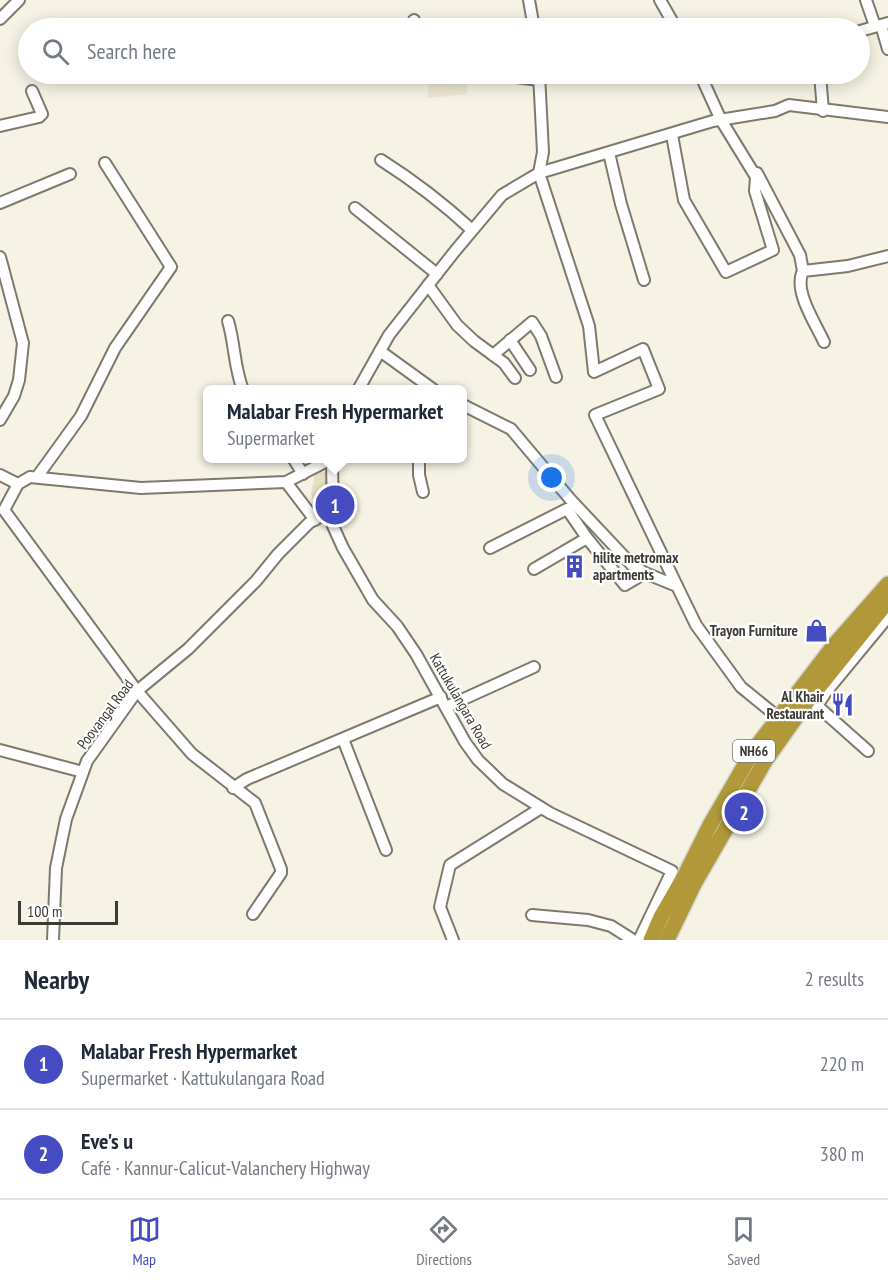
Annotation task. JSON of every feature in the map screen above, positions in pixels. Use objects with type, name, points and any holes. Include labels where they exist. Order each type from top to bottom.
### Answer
[{"type":"highway","name":"NH66","points":[[651,940],[710,825],[753,752],[835,644],[888,584]]},
{"type":"highway","name":"NH66","points":[[667,940],[694,884],[765,761],[813,702],[888,601]]},
{"type":"street","points":[[0,19],[19,0]]},
{"type":"street","points":[[529,0],[532,18]]},
{"type":"street","points":[[660,0],[670,18]]},
{"type":"street","points":[[866,0],[882,25],[888,50]]},
{"type":"street","points":[[539,84],[543,152],[539,173],[590,326],[594,372],[643,350],[658,389],[596,415],[696,625],[741,687],[779,718]]},
{"type":"street","points":[[672,135],[684,200],[726,272],[773,250],[755,191],[756,177],[722,119],[705,84]]},
{"type":"street","points":[[821,84],[823,111]]},
{"type":"street","points":[[0,126],[39,117],[42,114],[32,91]]},
{"type":"street","points":[[361,385],[389,335],[472,230],[502,195],[539,173],[722,119],[775,111],[789,105],[823,111],[888,117]]},
{"type":"street","points":[[722,119],[757,173],[800,255],[802,272],[799,278],[800,291],[824,342]]},
{"type":"street","points":[[609,153],[621,204],[644,280]]},
{"type":"street","points":[[381,160],[442,202],[472,230]]},
{"type":"street","points":[[37,477],[81,416],[115,348],[171,267],[105,163]]},
{"type":"street","points":[[0,202],[70,174]]},
{"type":"street","points":[[355,208],[437,274]]},
{"type":"street","points":[[802,272],[848,266],[888,256]]},
{"type":"street","points":[[0,258],[23,343],[19,380],[14,396],[0,420]]},
{"type":"street","points":[[428,285],[457,325],[504,363],[515,378]]},
{"type":"street","points":[[228,321],[241,385]]},
{"type":"street","points":[[493,355],[532,322],[541,336],[556,376]]},
{"type":"street","points":[[510,340],[530,370]]},
{"type":"street","points":[[380,351],[427,385]]},
{"type":"street","points":[[467,407],[511,429],[570,499],[632,565],[677,586]]},
{"type":"street","points":[[296,463],[303,474]]},
{"type":"street","name":"Kattukulangara Road","points":[[18,484],[30,477],[141,488],[286,482],[324,463]]},
{"type":"street","name":"Kattukulangara Road","points":[[331,463],[333,526],[343,548],[373,600],[403,635],[444,702],[465,742],[478,760],[503,784],[541,808],[672,871],[639,940]]},
{"type":"street","points":[[419,463],[423,492]]},
{"type":"street","points":[[0,475],[18,484],[4,510],[137,691],[192,754],[255,803],[281,873],[254,914]]},
{"type":"street","points":[[286,482],[315,520]]},
{"type":"street","points":[[490,548],[567,509],[625,585],[645,573]]},
{"type":"street","name":"Poovangal Road","points":[[53,940],[56,868],[66,819],[87,761],[137,691],[188,649],[256,581],[278,554],[315,520],[331,510]]},
{"type":"street","points":[[534,569],[587,538]]},
{"type":"street","points":[[868,751],[813,702],[825,692],[888,617]]},
{"type":"street","points":[[233,788],[247,779],[343,739],[480,690],[534,667]]},
{"type":"street","points":[[343,739],[386,850]]},
{"type":"street","points":[[0,750],[83,772]]},
{"type":"street","points":[[453,940],[440,907],[450,866],[541,808]]},
{"type":"street","points":[[532,915],[588,920],[611,926],[633,940]]},
{"type":"shaded area","points":[[429,84],[467,84],[467,94],[427,98]]},
{"type":"shaded area","points":[[316,470],[327,473],[327,508],[317,515],[311,493]]},
{"type":"place","name":"Malabar Fresh Hypermarket","points":[[335,505]]},
{"type":"place","name":"hilite metromax apartments","points":[[575,566]]},
{"type":"place","name":"Trayon Furniture","points":[[816,630]]},
{"type":"place","name":"Al Khair Restaurant","points":[[842,705]]},
{"type":"place","name":"Eve's u","points":[[744,812]]}]
